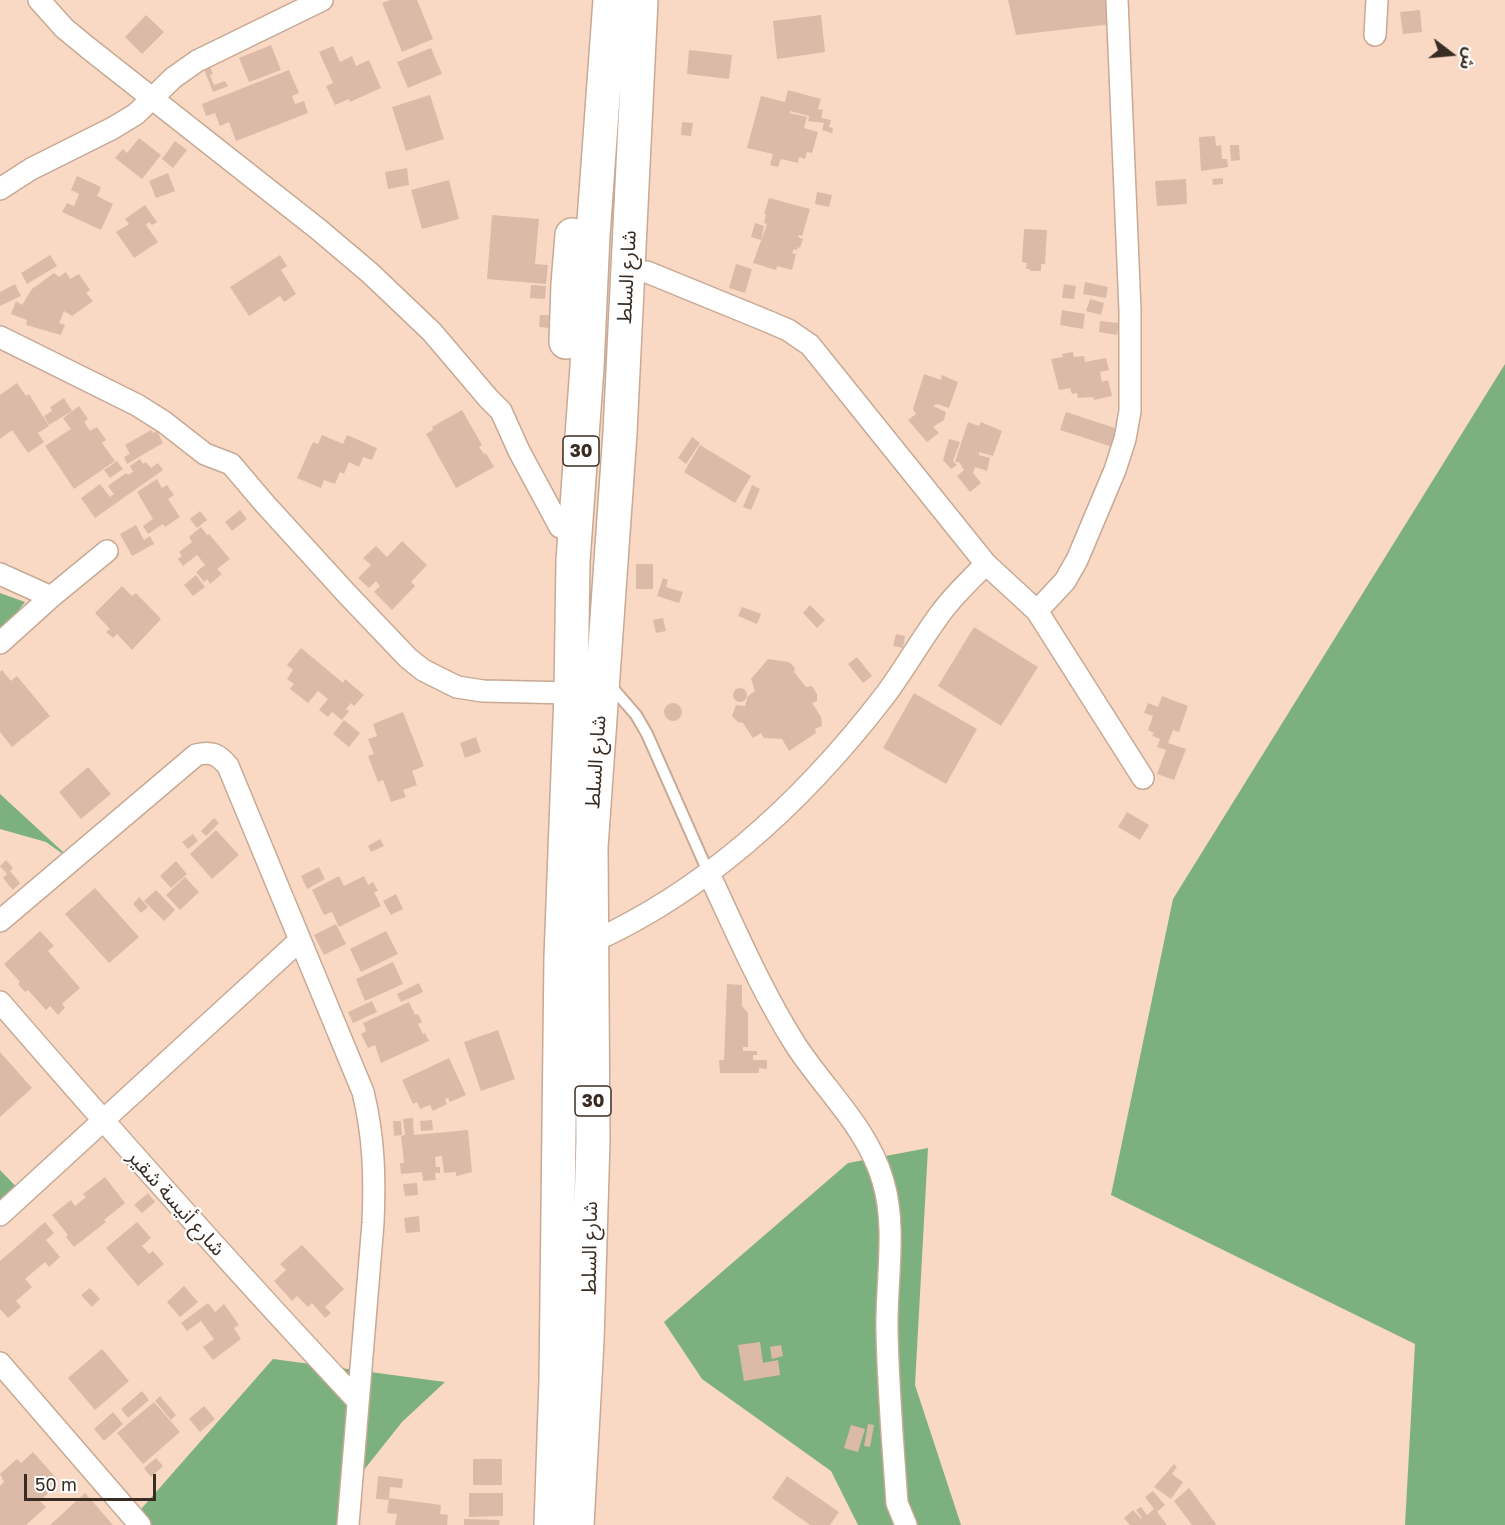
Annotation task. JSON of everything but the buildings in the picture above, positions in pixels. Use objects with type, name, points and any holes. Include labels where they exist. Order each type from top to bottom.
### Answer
[{"type":"main road","points":[[581,679],[559,636],[558,615],[568,284],[580,153],[588,0]]},
{"type":"main road","name":"شارع السلط","points":[[577,1525],[587,1341],[592,1175],[592,942],[591,847],[573,561],[610,0]]},
{"type":"main road","name":"شارع السلط","points":[[551,1525],[556,1380],[561,957],[581,679],[637,465],[641,0]]},
{"type":"main road","points":[[637,261],[664,0]]},
{"type":"street","points":[[39,0],[64,28],[318,229],[370,273],[432,332],[501,411],[519,451],[560,527]]},
{"type":"street","points":[[0,189],[61,152],[127,120],[153,99],[172,78],[197,61],[322,0]]},
{"type":"street","points":[[1037,610],[1065,580],[1077,560],[1115,470],[1125,439],[1130,411],[1130,310],[1117,0]]},
{"type":"street","points":[[1375,35],[1377,0]]},
{"type":"street","points":[[637,261],[778,325],[810,345],[986,564],[1037,610],[1143,778]]},
{"type":"street","points":[[0,337],[137,405],[164,422],[205,454],[231,464],[362,610],[408,658],[423,670],[457,687],[483,692],[581,679]]},
{"type":"street","points":[[0,643],[107,551]]},
{"type":"street","points":[[592,942],[632,924],[709,874],[767,826],[833,758],[888,691],[941,613],[965,584],[986,564]]},
{"type":"street","points":[[0,574],[51,597]]},
{"type":"street","points":[[0,921],[196,755],[213,753],[228,766],[363,1092],[373,1139],[375,1176],[373,1223],[348,1525]]},
{"type":"street","points":[[709,874],[767,996],[813,1071],[852,1119],[865,1140],[883,1181],[890,1234],[887,1332],[897,1503],[906,1525]]},
{"type":"street","points":[[0,1215],[299,941]]},
{"type":"street","name":"شارع أنيسة شقير","points":[[0,1002],[285,1324],[357,1400]]},
{"type":"street","points":[[0,1363],[140,1525]]},
{"type":"lane","points":[[581,679],[636,715],[647,734],[709,874]]},
{"type":"green space","points":[[1505,364],[1505,1525],[1405,1525],[1415,1344],[1111,1195],[1173,899]]},
{"type":"green space","points":[[0,593],[25,602],[0,634]]},
{"type":"green space","points":[[0,794],[74,862],[46,842],[0,829]]},
{"type":"green space","points":[[928,1148],[915,1385],[961,1525],[858,1525],[831,1471],[702,1379],[664,1322],[848,1163]]},
{"type":"green space","points":[[0,1170],[28,1199],[0,1224]]},
{"type":"green space","points":[[273,1359],[445,1382],[402,1422],[340,1500],[338,1525],[127,1525]]}]
